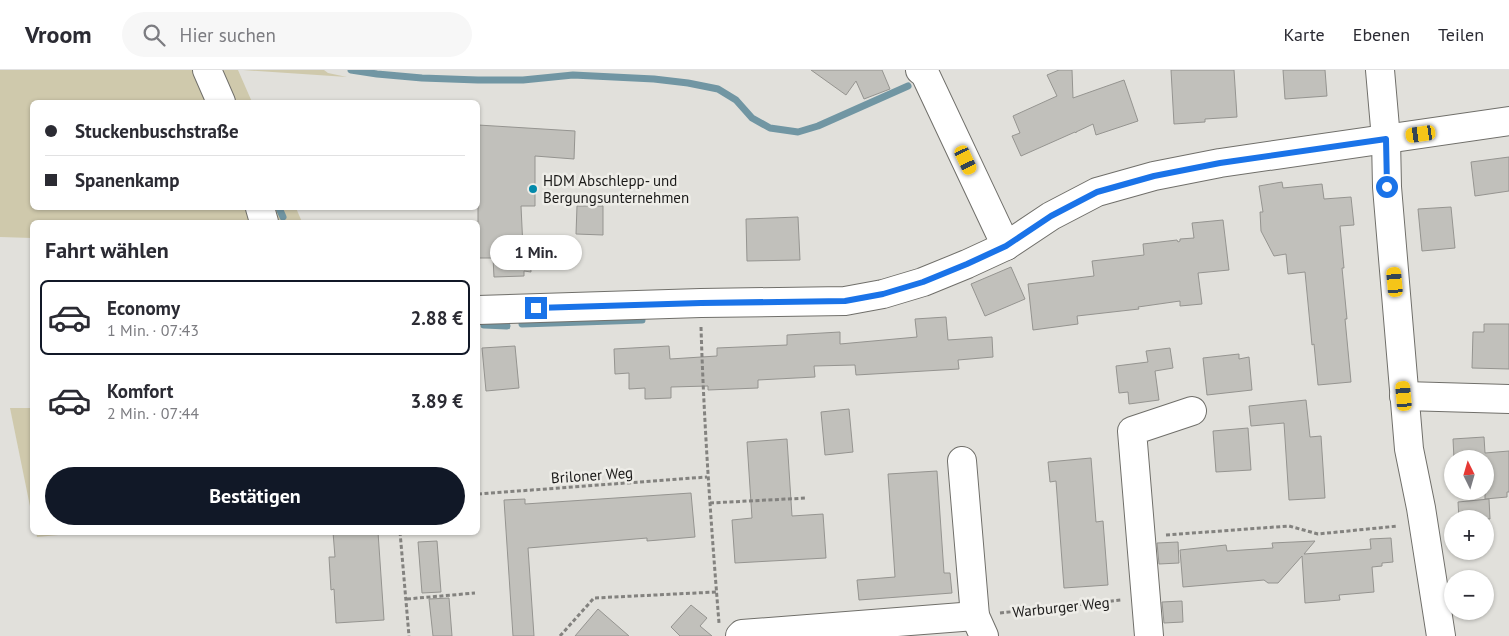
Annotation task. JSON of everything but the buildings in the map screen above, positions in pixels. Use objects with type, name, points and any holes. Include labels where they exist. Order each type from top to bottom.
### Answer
[{"type":"street","points":[[207,70],[220,100]]},
{"type":"street","points":[[920,70],[924,74],[1006,246]]},
{"type":"street","points":[[1380,70],[1386,139],[1387,187],[1409,450],[1424,523],[1441,636]]},
{"type":"street","points":[[480,310],[701,303],[845,301],[883,294],[923,282],[967,264],[1006,246],[1051,216],[1097,192],[1116,186],[1154,176],[1220,163],[1509,121]]},
{"type":"street","points":[[1404,396],[1509,399]]},
{"type":"street","points":[[1149,636],[1132,431],[1192,411]]},
{"type":"street","points":[[729,630],[742,634],[980,626],[962,461]]},
{"type":"path","points":[[701,303],[707,478],[716,592],[729,630]]},
{"type":"path","name":"Briloner Weg","points":[[480,494],[707,478]]},
{"type":"path","points":[[710,503],[808,498]]},
{"type":"path","points":[[1141,538],[1289,526],[1318,534],[1424,523]]},
{"type":"path","points":[[400,535],[409,636]]},
{"type":"path","points":[[560,636],[594,598],[716,592]]},
{"type":"path","points":[[406,599],[475,593]]},
{"type":"path","name":"Warburger Weg","points":[[980,626],[1065,607],[1146,596]]},
{"type":"shaded area","points":[[0,70],[199,70],[212,100],[30,100],[30,210],[254,210],[257,220],[30,220],[30,238],[0,237]]},
{"type":"shaded area","points":[[225,70],[238,70],[251,100],[226,100],[215,74]]},
{"type":"shaded area","points":[[243,70],[324,70],[328,73],[347,77]]},
{"type":"shaded area","points":[[272,210],[297,210],[301,220],[277,220]]},
{"type":"shaded area","points":[[10,408],[30,408],[30,506]]},
{"type":"shaded area","points":[[37,535],[58,535],[37,537]]},
{"type":"waterway","points":[[351,70],[422,78],[523,80],[573,75],[654,79],[688,83],[718,89],[736,100],[752,118],[770,128],[798,132],[818,126],[908,86]]},
{"type":"waterway","points":[[280,210],[283,217]]},
{"type":"waterway","points":[[522,324],[642,320]]},
{"type":"waterway","points":[[484,325],[507,326]]},
{"type":"place","name":"HDM Abschlepp- und Bergungsunternehmen","points":[[533,189]]},
{"type":"route","points":[[536,308],[845,301],[883,294],[923,282],[1006,246],[1051,216],[1097,192],[1154,176],[1220,163],[1386,139],[1387,187]]}]
